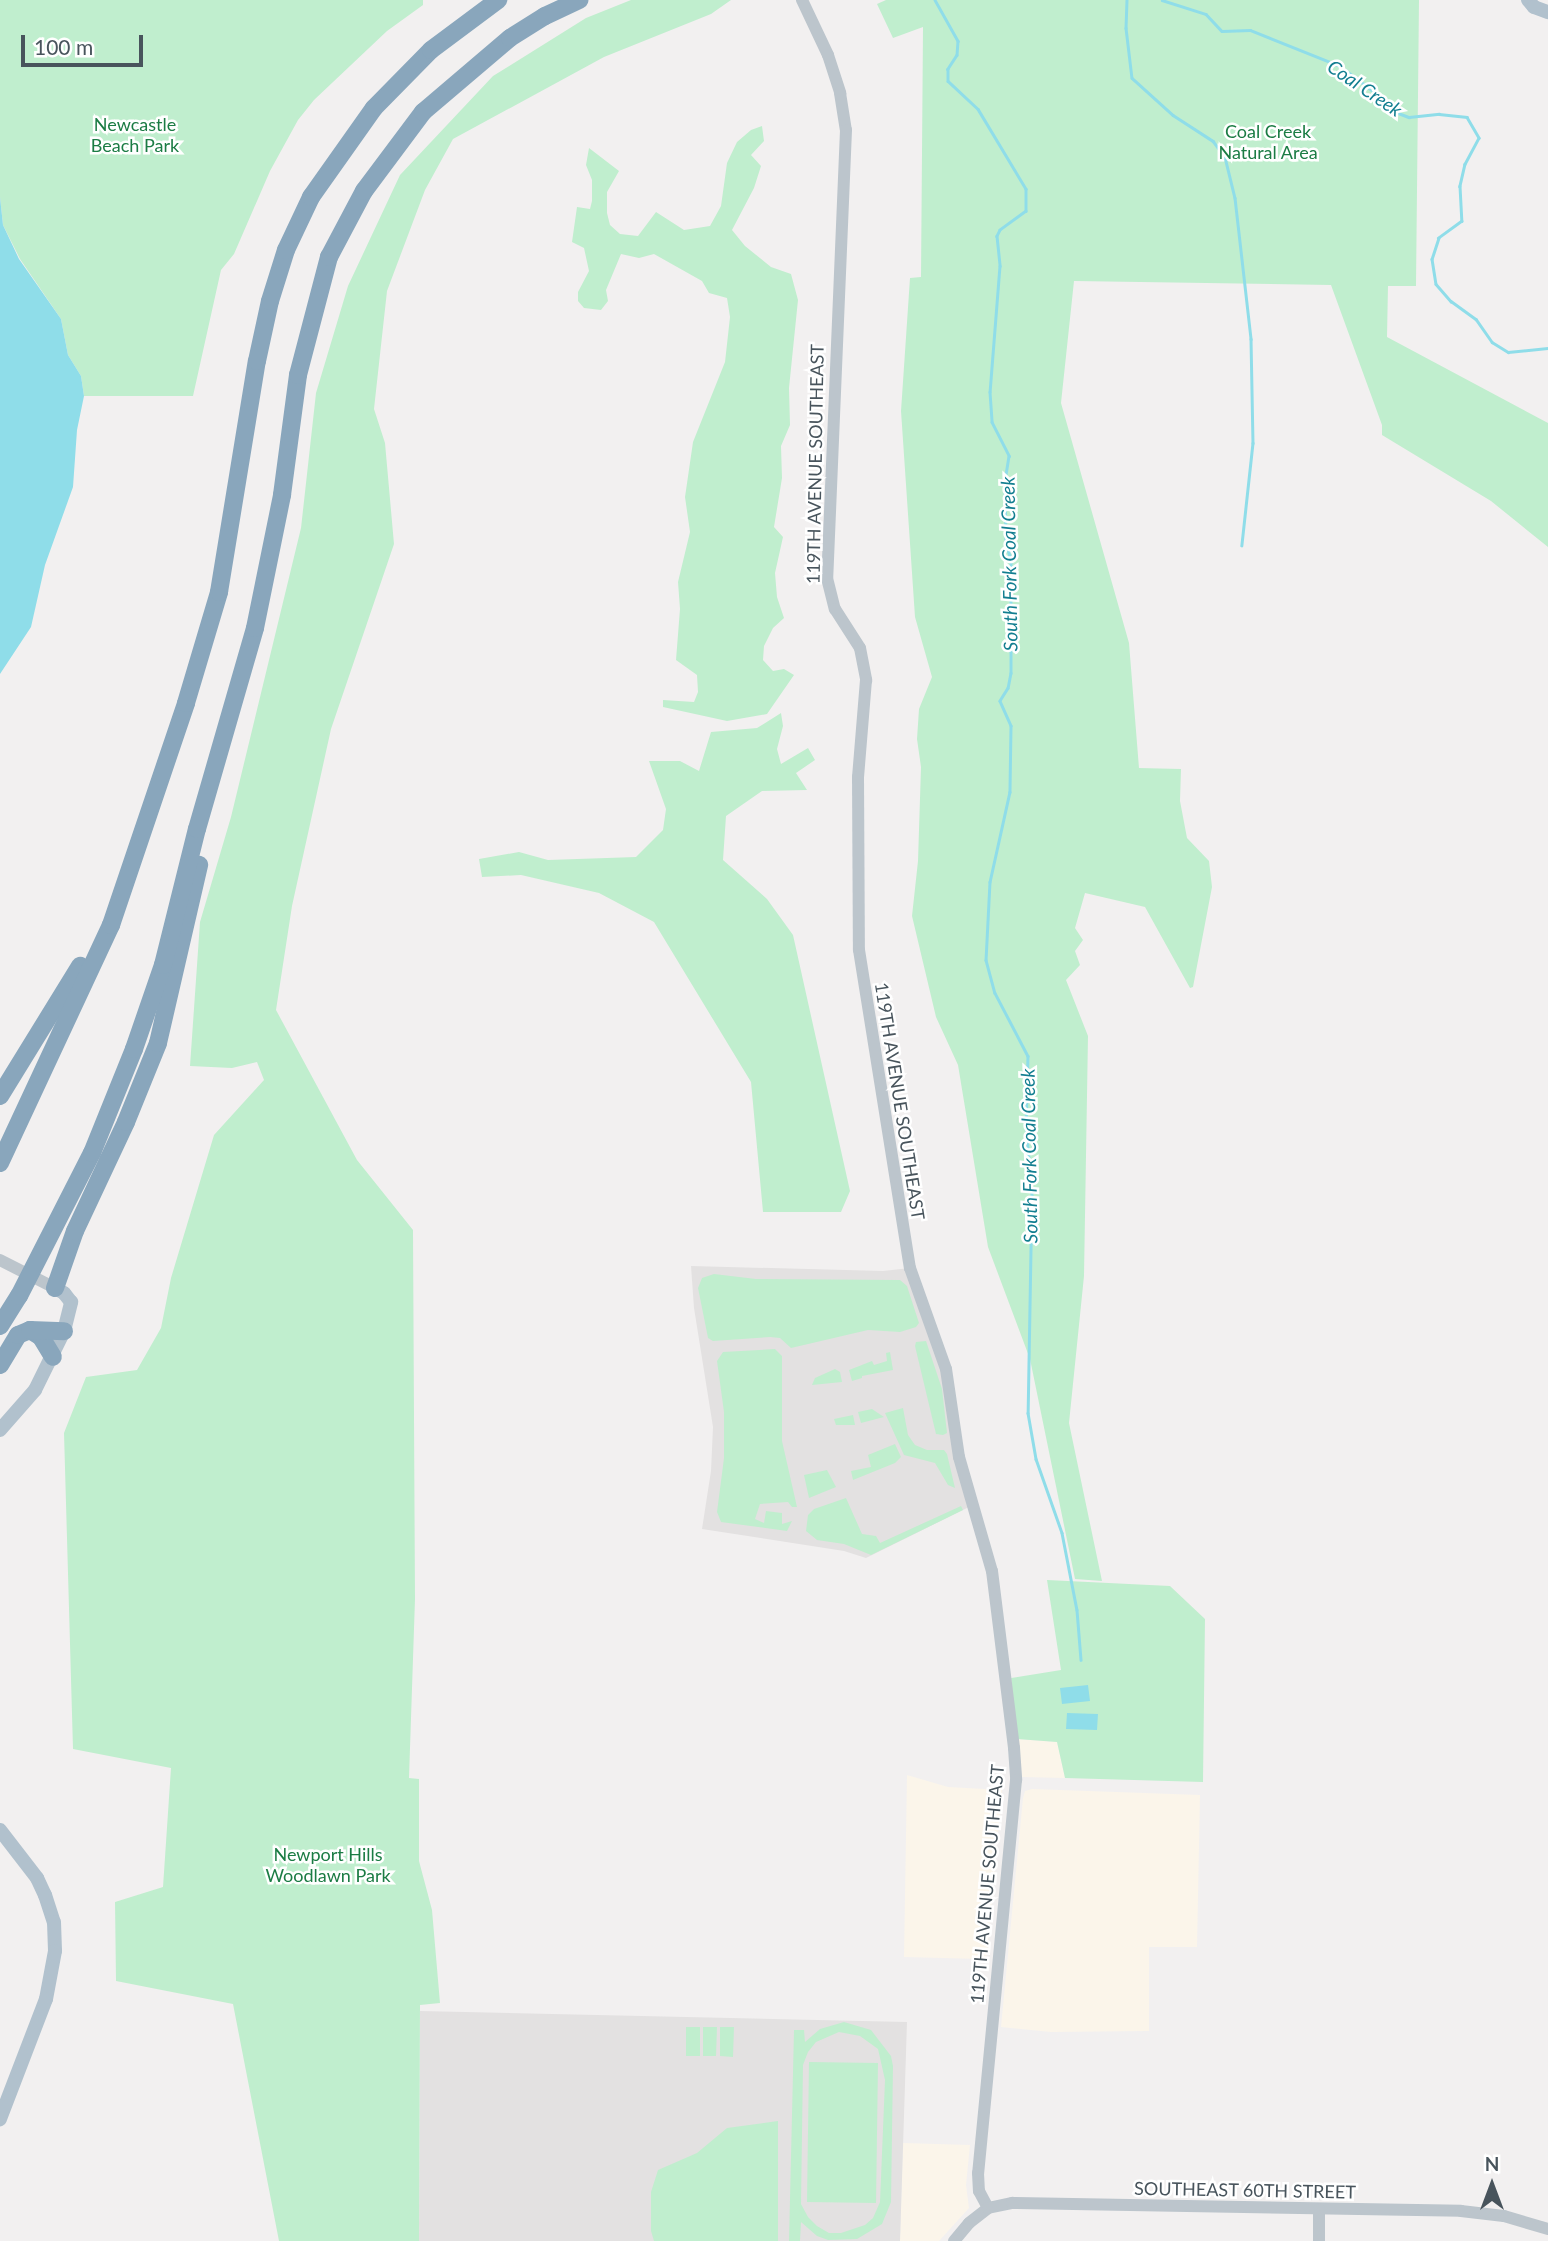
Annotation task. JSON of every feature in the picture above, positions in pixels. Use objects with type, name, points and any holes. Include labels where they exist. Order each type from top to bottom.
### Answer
[{"type":"highway","points":[[0,1163],[111,925],[186,703],[219,592],[257,361],[270,302],[286,250],[311,198],[374,108],[430,50],[498,0]]},
{"type":"highway","points":[[0,1326],[92,1153],[134,1049],[163,965],[197,829],[255,628],[282,495],[298,375],[329,257],[364,191],[423,112],[510,38],[545,16],[582,0]]},
{"type":"highway","points":[[49,1285],[126,1122],[158,1043],[190,911],[205,831],[255,663],[255,628]]},
{"type":"highway","points":[[0,1096],[101,931],[111,925]]},
{"type":"highway","points":[[30,1330],[41,1337],[53,1357]]},
{"type":"highway","points":[[0,1366],[18,1335],[30,1330],[64,1331]]},
{"type":"main road","points":[[1528,0],[1534,7],[1547,11]]},
{"type":"main road","points":[[0,1430],[35,1390],[64,1331],[71,1302],[49,1285]]},
{"type":"main road","points":[[0,1830],[37,1878],[45,1895],[54,1922],[55,1951],[46,1999],[0,2119]]},
{"type":"street","name":"119TH AVENUE SOUTHEAST","points":[[802,0],[828,55],[840,93],[846,130],[827,578],[835,609],[860,648],[866,680],[858,777],[859,950],[910,1268],[946,1369],[959,1457],[992,1571],[1014,1748],[1016,1780],[978,2173],[979,2191],[988,2208]]},
{"type":"street","points":[[0,1260],[49,1285]]},
{"type":"street","name":"SOUTHEAST 60TH STREET","points":[[988,2208],[1012,2203],[1488,2213],[1548,2229]]},
{"type":"street","points":[[954,2241],[969,2223],[988,2208]]},
{"type":"street","points":[[1319,2209],[1319,2241]]},
{"type":"shaded area","points":[[691,1266],[883,1271],[910,1268],[941,1354],[973,1505],[866,1558],[844,1551],[702,1529],[711,1471],[713,1427],[694,1308]]},
{"type":"shaded area","points":[[1017,1739],[1057,1742],[1065,1778],[1022,1777]]},
{"type":"shaded area","points":[[907,1775],[948,1787],[1002,1790],[987,1955],[982,1959],[904,1957]]},
{"type":"shaded area","points":[[1032,1789],[1200,1795],[1197,1947],[1149,1947],[1149,2031],[1051,2032],[1001,2027],[1023,1798],[1025,1791]]},
{"type":"shaded area","points":[[420,2011],[907,2022],[900,2241],[419,2241]]},
{"type":"shaded area","points":[[903,2143],[970,2145],[966,2185],[969,2208],[939,2241],[900,2241]]},
{"type":"green space","name":"Newcastle Beach Park","points":[[0,0],[423,0],[423,5],[387,31],[314,100],[298,120],[270,171],[234,254],[221,270],[193,396],[84,396],[81,376],[68,355],[61,319],[20,259],[3,225],[0,197]]},
{"type":"green space","name":"Newport Hills Woodlawn Park","points":[[631,0],[731,0],[711,14],[604,57],[453,139],[425,190],[387,291],[374,409],[385,443],[394,544],[331,729],[292,906],[276,1010],[357,1160],[413,1230],[415,1599],[409,1778],[419,1779],[419,1861],[432,1910],[440,2003],[420,2005],[419,2241],[279,2241],[233,2004],[116,1981],[115,1902],[163,1887],[171,1768],[73,1749],[64,1433],[86,1377],[137,1370],[161,1328],[171,1278],[214,1135],[264,1080],[257,1062],[232,1068],[190,1066],[200,922],[231,817],[301,528],[316,393],[348,286],[400,175],[493,76],[586,18]]},
{"type":"green space","name":"Coal Creek Natural Area","points":[[886,0],[1419,0],[1416,286],[1388,286],[1387,337],[1548,423],[1548,547],[1491,501],[1382,435],[1382,425],[1331,285],[1074,281],[1061,403],[1129,643],[1139,768],[1181,769],[1180,801],[1187,838],[1209,861],[1212,887],[1193,987],[1190,988],[1145,907],[1085,893],[1075,928],[1083,940],[1075,951],[1080,965],[1066,980],[1088,1036],[1084,1276],[1069,1423],[1102,1581],[1075,1579],[1030,1359],[988,1247],[958,1065],[936,1017],[912,916],[918,861],[921,767],[917,739],[919,709],[932,677],[915,617],[901,411],[910,278],[921,277],[923,27],[893,38],[877,4]]},
{"type":"green space","points":[[762,126],[764,141],[751,155],[761,166],[754,188],[732,230],[745,246],[771,267],[791,274],[798,300],[789,388],[790,425],[781,446],[782,478],[774,527],[783,537],[775,573],[777,597],[784,618],[773,628],[764,646],[763,660],[773,671],[784,669],[794,675],[767,714],[727,721],[663,707],[663,700],[694,702],[698,692],[697,675],[676,660],[680,609],[678,582],[690,532],[685,497],[693,442],[725,362],[730,317],[727,298],[709,293],[702,281],[654,254],[639,258],[621,254],[606,290],[608,301],[601,310],[584,308],[578,301],[578,292],[589,271],[584,248],[572,242],[577,207],[590,209],[592,201],[592,180],[586,165],[589,148],[619,171],[607,192],[610,225],[620,234],[638,236],[656,212],[684,230],[710,226],[721,206],[727,163],[737,142],[751,130]]},
{"type":"green space","points":[[781,713],[783,726],[777,749],[781,764],[808,748],[815,760],[796,773],[807,790],[762,791],[726,816],[723,860],[767,899],[793,935],[850,1191],[841,1212],[763,1212],[751,1082],[654,922],[599,893],[521,875],[482,877],[479,859],[519,852],[548,860],[636,857],[663,830],[666,809],[649,761],[680,761],[699,771],[711,732],[757,728]]},
{"type":"green space","points":[[714,1274],[756,1279],[900,1280],[907,1286],[919,1323],[916,1327],[900,1332],[868,1330],[791,1348],[780,1338],[770,1337],[713,1341],[708,1338],[698,1288],[702,1278]]},
{"type":"green space","points":[[926,1341],[942,1389],[947,1433],[943,1435],[936,1434],[915,1346],[916,1342]]},
{"type":"green space","points":[[775,1349],[782,1356],[782,1441],[797,1507],[792,1507],[788,1502],[760,1504],[755,1519],[764,1523],[766,1511],[782,1513],[782,1524],[792,1521],[787,1531],[721,1522],[717,1512],[724,1458],[724,1412],[717,1361],[723,1352]]},
{"type":"green space","points":[[890,1352],[893,1370],[862,1376],[852,1381],[849,1370],[872,1361],[874,1365],[887,1361],[886,1353]]},
{"type":"green space","points":[[835,1369],[840,1372],[842,1382],[812,1385],[815,1378]]},
{"type":"green space","points":[[903,1408],[908,1435],[915,1445],[927,1450],[944,1450],[947,1454],[955,1488],[948,1485],[935,1463],[904,1455],[885,1413]]},
{"type":"green space","points":[[872,1409],[884,1417],[861,1423],[858,1412]]},
{"type":"green space","points":[[853,1415],[855,1425],[836,1425],[834,1419]]},
{"type":"green space","points":[[895,1444],[901,1457],[895,1463],[853,1480],[851,1471],[871,1467],[868,1455]]},
{"type":"green space","points":[[827,1470],[836,1487],[809,1498],[804,1475]]},
{"type":"green space","points":[[846,1498],[862,1534],[876,1536],[880,1543],[961,1506],[963,1510],[871,1555],[844,1544],[817,1540],[806,1531],[808,1515],[814,1509]]},
{"type":"green space","points":[[1047,1580],[1170,1586],[1205,1619],[1203,1782],[1065,1778],[1057,1742],[1017,1739],[1011,1678],[1061,1670]]},
{"type":"green space","points":[[844,2022],[871,2030],[891,2056],[891,2202],[882,2224],[857,2239],[828,2240],[817,2236],[801,2222],[800,2241],[789,2241],[794,2030],[804,2030],[805,2042],[820,2029]],"holes":[[[839,2032],[860,2036],[878,2049],[885,2080],[880,2202],[873,2218],[865,2225],[841,2233],[829,2233],[808,2217],[801,2204],[803,2065],[816,2042]]]},
{"type":"green space","points":[[686,2027],[700,2027],[700,2056],[686,2056]]},
{"type":"green space","points":[[703,2027],[717,2027],[716,2056],[703,2056]]},
{"type":"green space","points":[[720,2027],[734,2027],[733,2057],[720,2056]]},
{"type":"green space","points":[[809,2062],[878,2063],[876,2203],[807,2202]]},
{"type":"green space","points":[[778,2121],[778,2241],[654,2241],[651,2231],[651,2192],[658,2170],[697,2153],[727,2128]]},
{"type":"water","points":[[0,197],[3,225],[19,259],[61,319],[68,355],[81,376],[84,396],[77,430],[73,487],[45,565],[31,627],[0,674]]},
{"type":"water","points":[[1088,1685],[1090,1701],[1062,1704],[1060,1688]]},
{"type":"water","points":[[1067,1713],[1098,1714],[1097,1730],[1066,1729]]},
{"type":"waterway","name":"South Fork Coal Creek","points":[[935,0],[958,41],[957,55],[948,69],[948,81],[978,109],[1026,189],[1026,211],[1000,230],[997,236],[1000,266],[990,392],[992,422],[1009,456],[1005,482],[1006,543],[1011,559],[1011,673],[1008,688],[1000,701],[1011,726],[1010,792],[990,882],[986,960],[995,993],[1028,1056],[1026,1126],[1032,1192],[1028,1413],[1036,1459],[1062,1533],[1077,1610],[1081,1660]]},
{"type":"waterway","points":[[1127,0],[1126,28],[1132,78],[1173,115],[1213,141],[1225,157],[1235,198],[1251,339],[1253,443],[1242,545]]},
{"type":"waterway","name":"Coal Creek","points":[[1162,0],[1206,14],[1222,31],[1250,30],[1340,66],[1371,89],[1393,111],[1409,117],[1439,114],[1467,117],[1479,138],[1465,164],[1460,186],[1462,221],[1439,238],[1432,259],[1436,284],[1451,301],[1476,319],[1492,342],[1508,352],[1548,348]]}]
